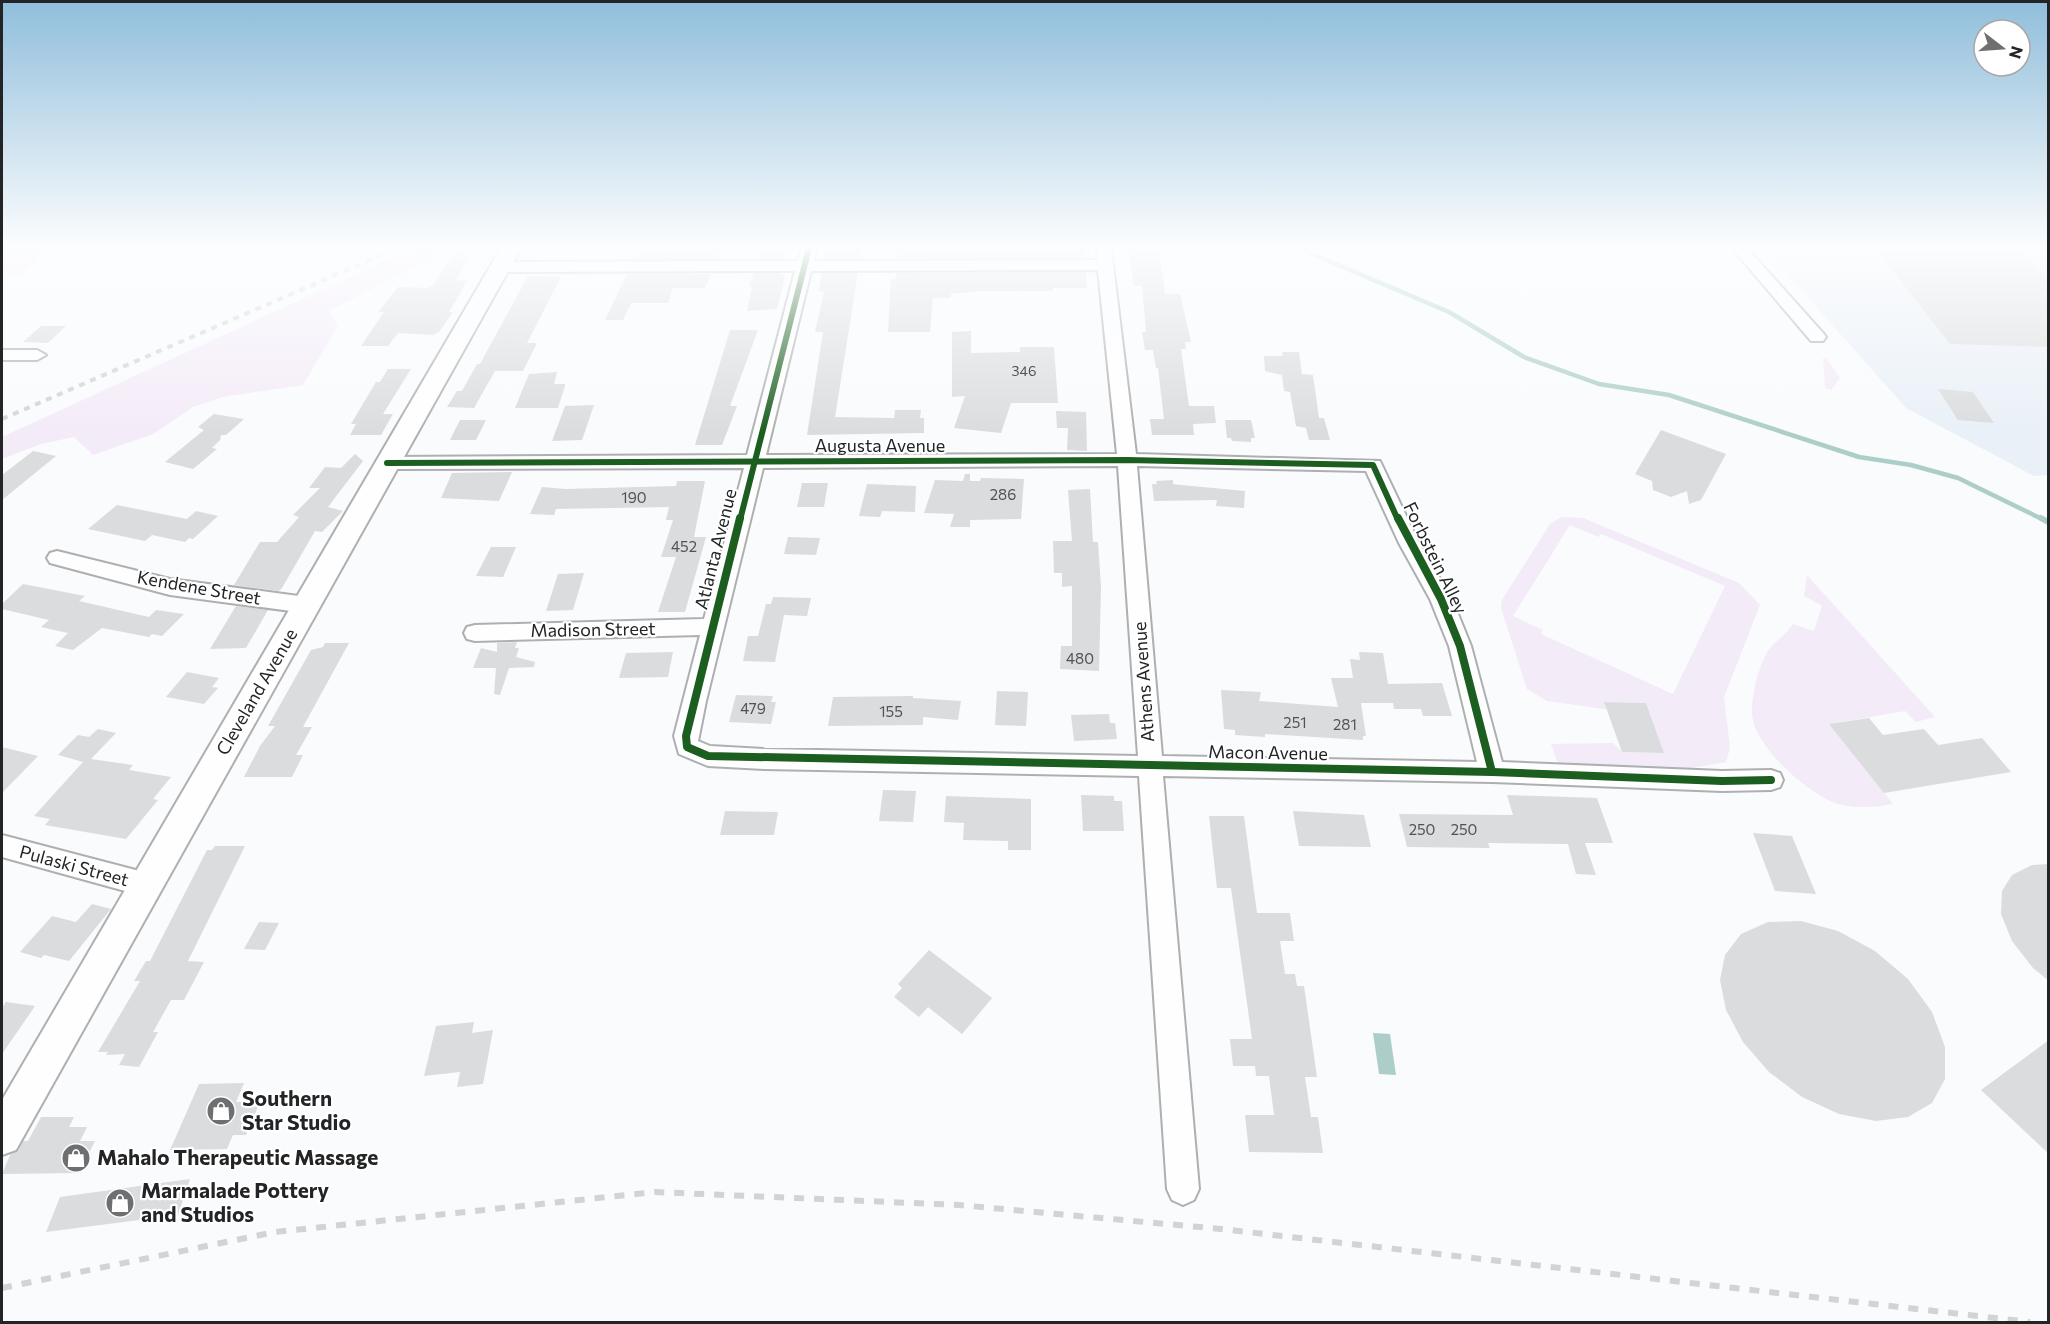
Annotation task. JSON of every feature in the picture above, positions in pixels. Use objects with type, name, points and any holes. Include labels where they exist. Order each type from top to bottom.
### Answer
[{"type":"street","name":"Cleveland Avenue","points":[[2,1136],[476,310]]},
{"type":"street","name":"Atlanta Avenue","points":[[764,759],[708,756],[687,747],[686,736],[793,310]]},
{"type":"street","name":"Athens Avenue","points":[[1110,310],[1127,460],[1183,1189]]},
{"type":"street","points":[[1793,310],[1817,337]]},
{"type":"street","points":[[2,355],[37,355]]},
{"type":"street","name":"Augusta Avenue","points":[[387,463],[1127,460],[1373,465]]},
{"type":"street","name":"Forbstein Alley","points":[[1373,465],[1409,543],[1441,599],[1460,646],[1492,772]]},
{"type":"street","name":"Kendene Street","points":[[57,558],[170,587],[306,605]]},
{"type":"street","name":"Madison Street","points":[[475,633],[712,627]]},
{"type":"street","name":"Macon Avenue","points":[[764,759],[1492,772],[1722,781],[1770,780]]},
{"type":"street","name":"Pulaski Street","points":[[2,846],[147,885]]},
{"type":"shaded area","points":[[279,310],[330,310],[328,311],[338,325],[303,385],[223,397],[193,407],[153,434],[93,455],[74,437],[41,444],[2,459],[2,437]]},
{"type":"shaded area","points":[[1819,310],[2048,310],[2048,475],[2034,476],[1906,408]]},
{"type":"shaded area","points":[[1823,358],[1827,359],[1840,378],[1831,390],[1825,388]]},
{"type":"shaded area","points":[[1562,517],[1583,518],[1739,583],[1760,605],[1724,697],[1730,748],[1726,762],[1691,768],[1558,764],[1551,744],[1613,743],[1622,752],[1664,753],[1646,703],[1605,702],[1607,709],[1604,709],[1547,701],[1527,689],[1501,608],[1502,600],[1550,524]],"holes":[[[1570,525],[1599,537],[1601,534],[1725,586],[1673,694],[1541,634],[1543,630],[1513,616]]]},
{"type":"shaded area","points":[[1807,575],[1935,717],[1916,722],[1905,711],[1830,724],[1893,804],[1852,807],[1826,799],[1812,791],[1784,768],[1762,740],[1755,726],[1752,713],[1754,690],[1768,651],[1793,624],[1814,631],[1822,606],[1804,596]]},
{"type":"shaded area","points":[[1373,1033],[1390,1034],[1396,1075],[1379,1074]]},
{"type":"building","points":[[380,310],[450,310],[449,312],[453,312],[439,332],[433,335],[398,333],[388,346],[361,346],[384,312],[378,312]]},
{"type":"building","points":[[510,310],[544,310],[527,343],[537,343],[523,371],[495,371],[474,408],[447,407],[457,391],[462,391],[477,364],[480,364]]},
{"type":"building","points":[[610,310],[628,310],[623,320],[605,320]]},
{"type":"building","points":[[820,310],[852,310],[835,417],[894,418],[895,410],[921,410],[920,418],[924,418],[924,433],[807,435],[823,332],[815,332]]},
{"type":"building","points":[[889,310],[932,310],[930,332],[888,332]]},
{"type":"building","points":[[1144,310],[1184,310],[1191,342],[1185,342],[1186,349],[1181,349],[1189,406],[1214,406],[1216,423],[1193,424],[1194,435],[1152,435],[1150,419],[1164,419],[1158,368],[1156,368],[1153,350],[1145,350],[1142,332],[1146,332]]},
{"type":"building","points":[[1923,310],[2049,310],[2049,347],[1950,344]]},
{"type":"building","points":[[41,326],[66,326],[48,343],[23,342]]},
{"type":"building","points":[[730,330],[758,330],[730,406],[737,406],[722,445],[695,445]]},
{"type":"building","points":[[971,331],[971,353],[1020,352],[1020,347],[1054,347],[1058,403],[1011,403],[1001,433],[954,428],[965,396],[952,397],[952,332]]},
{"type":"building","points":[[1282,352],[1299,352],[1302,374],[1313,375],[1319,418],[1324,418],[1330,440],[1309,440],[1306,428],[1296,426],[1290,392],[1284,391],[1282,375],[1265,371],[1264,356],[1283,356]]},
{"type":"building","points":[[388,369],[411,369],[383,414],[393,414],[381,435],[350,435],[356,424],[351,424],[376,382],[380,382]]},
{"type":"building","points":[[557,372],[554,384],[565,384],[558,408],[515,408],[529,374]]},
{"type":"building","points":[[1938,389],[1973,392],[1994,423],[1958,420]]},
{"type":"building","points":[[594,405],[582,440],[552,441],[565,406]]},
{"type":"building","points":[[1056,411],[1086,412],[1087,451],[1067,450],[1068,428],[1057,428]]},
{"type":"building","points":[[214,414],[244,419],[226,435],[221,435],[220,440],[212,448],[217,449],[193,469],[165,462],[204,430],[198,427]]},
{"type":"building","points":[[460,420],[486,420],[476,440],[450,440]]},
{"type":"building","points":[[1225,420],[1251,420],[1255,438],[1251,438],[1251,442],[1232,441],[1231,438],[1227,438]]},
{"type":"building","points":[[1661,430],[1726,454],[1701,500],[1689,504],[1687,491],[1671,497],[1653,490],[1652,481],[1635,474]]},
{"type":"building","points":[[33,451],[56,456],[2,500],[2,475]]},
{"type":"building","points":[[355,454],[363,461],[328,507],[343,511],[322,532],[315,531],[282,588],[279,591],[234,585],[260,542],[277,542],[299,517],[293,515],[320,488],[309,488],[325,467],[341,468]]},
{"type":"building","points":[[512,472],[499,501],[441,498],[452,473]]},
{"type":"building","points":[[965,474],[970,474],[970,481],[980,481],[981,478],[1024,479],[1021,519],[970,520],[970,527],[950,527],[954,514],[924,513],[935,480],[963,481]]},
{"type":"building","points":[[1173,480],[1173,484],[1245,491],[1244,508],[1216,506],[1217,500],[1154,501],[1152,484],[1157,484],[1156,481]]},
{"type":"building","points":[[677,481],[705,481],[694,537],[706,537],[685,612],[658,612],[676,557],[661,557],[673,520],[666,520],[669,507],[556,509],[554,515],[530,514],[542,487],[565,489],[676,486]]},
{"type":"building","points":[[802,483],[828,483],[824,507],[797,507]]},
{"type":"building","points":[[867,484],[916,486],[915,512],[882,511],[880,517],[859,516]]},
{"type":"building","points":[[1090,489],[1093,542],[1098,542],[1101,587],[1099,671],[1060,669],[1061,646],[1072,646],[1072,586],[1062,587],[1062,573],[1054,573],[1053,541],[1072,541],[1068,490]]},
{"type":"building","points":[[117,505],[187,519],[196,511],[218,516],[193,539],[189,538],[185,542],[152,535],[145,541],[88,529]]},
{"type":"building","points":[[788,537],[820,538],[816,555],[784,554]]},
{"type":"building","points":[[491,547],[516,547],[503,577],[476,576]]},
{"type":"building","points":[[584,573],[573,610],[546,611],[558,574]]},
{"type":"building","points":[[23,584],[85,596],[79,601],[149,617],[156,610],[184,614],[162,636],[152,634],[149,637],[102,628],[73,650],[55,646],[68,633],[41,627],[49,620],[2,609],[2,604]]},
{"type":"building","points":[[773,597],[811,598],[807,616],[784,615],[775,662],[743,661],[748,636],[758,636],[766,604],[771,604]]},
{"type":"building","points":[[236,606],[268,610],[246,648],[210,649]]},
{"type":"building","points":[[517,642],[515,648],[519,648],[516,657],[535,662],[534,667],[509,668],[500,695],[494,694],[496,668],[473,668],[481,648],[497,652],[497,643]]},
{"type":"building","points":[[325,643],[349,643],[303,727],[312,727],[296,755],[303,755],[292,777],[244,777],[260,746],[275,726],[268,726],[311,650],[323,647]]},
{"type":"building","points":[[673,652],[668,677],[619,678],[626,653]]},
{"type":"building","points":[[1359,652],[1383,653],[1388,684],[1442,683],[1452,716],[1423,716],[1421,709],[1394,709],[1393,703],[1361,703],[1366,736],[1363,736],[1363,740],[1265,734],[1265,737],[1235,735],[1235,730],[1224,729],[1221,690],[1261,692],[1259,701],[1338,707],[1331,678],[1353,678],[1350,659],[1360,660]]},
{"type":"building","points":[[187,672],[219,678],[212,687],[218,688],[204,704],[166,697]]},
{"type":"building","points":[[997,691],[1028,692],[1026,726],[995,725]]},
{"type":"building","points":[[736,695],[773,696],[771,702],[776,702],[771,724],[729,722]]},
{"type":"building","points":[[913,696],[913,698],[961,701],[958,720],[923,717],[923,725],[828,726],[833,697]]},
{"type":"building","points":[[1604,702],[1646,703],[1664,753],[1622,752]]},
{"type":"building","points":[[1109,714],[1110,723],[1115,723],[1117,739],[1074,741],[1071,715]]},
{"type":"building","points":[[1869,718],[1883,735],[1924,729],[1938,745],[1982,738],[2011,772],[1884,793],[1829,724]]},
{"type":"building","points":[[98,729],[116,733],[91,759],[133,765],[129,770],[171,777],[153,799],[158,800],[126,839],[45,825],[50,819],[34,816],[83,762],[58,755],[78,735],[89,737]]},
{"type":"building","points":[[2,747],[38,756],[2,793]]},
{"type":"building","points":[[883,790],[916,791],[913,822],[879,821]]},
{"type":"building","points":[[1081,795],[1114,796],[1114,801],[1122,801],[1124,831],[1083,831]]},
{"type":"building","points":[[1507,795],[1597,798],[1613,843],[1585,843],[1596,875],[1576,874],[1568,844],[1488,843],[1490,848],[1407,847],[1399,814],[1513,815]]},
{"type":"building","points":[[946,796],[1031,799],[1031,850],[1008,850],[1008,841],[963,840],[964,823],[944,822]]},
{"type":"building","points":[[725,811],[778,812],[774,835],[720,835]]},
{"type":"building","points":[[1293,811],[1364,815],[1371,847],[1299,846]]},
{"type":"building","points":[[1209,816],[1244,816],[1257,913],[1290,913],[1294,941],[1280,941],[1285,974],[1295,974],[1297,986],[1304,986],[1317,1077],[1305,1077],[1311,1117],[1318,1117],[1323,1153],[1249,1152],[1245,1115],[1274,1115],[1269,1076],[1256,1076],[1255,1066],[1233,1066],[1230,1039],[1252,1039],[1231,888],[1217,888]]},
{"type":"building","points":[[1753,833],[1792,836],[1816,894],[1775,891]]},
{"type":"building","points":[[215,846],[245,846],[188,961],[204,962],[184,1000],[171,1000],[153,1032],[158,1032],[139,1067],[119,1065],[125,1054],[106,1055],[108,1052],[98,1052],[140,981],[134,981],[146,961],[150,961],[207,850],[212,850]]},
{"type":"building","points":[[2049,864],[2049,981],[2033,968],[2012,941],[2001,914],[2002,891],[2012,875],[2032,865]]},
{"type":"building","points":[[92,904],[111,909],[69,961],[44,955],[41,958],[20,952],[52,916],[76,922]]},
{"type":"building","points":[[1801,921],[1838,931],[1875,951],[1908,979],[1932,1012],[1945,1047],[1945,1079],[1932,1103],[1908,1117],[1876,1121],[1839,1114],[1802,1097],[1769,1072],[1743,1042],[1726,1010],[1720,980],[1725,955],[1741,934],[1768,922]]},
{"type":"building","points":[[259,922],[279,923],[265,950],[244,949]]},
{"type":"building","points":[[929,950],[992,998],[962,1034],[928,1007],[919,1017],[894,997],[902,988],[898,984]]},
{"type":"building","points":[[6,1002],[35,1006],[2,1054],[2,1008]]},
{"type":"building","points":[[474,1022],[472,1033],[493,1030],[483,1084],[457,1087],[460,1072],[424,1076],[436,1026]]},
{"type":"building","points":[[2049,1040],[2049,1154],[1981,1090]]},
{"type":"building","name":"Southern Star Studio","points":[[244,1083],[236,1102],[260,1102],[246,1135],[233,1135],[227,1149],[170,1150],[199,1084]]},
{"type":"building","points":[[41,1117],[74,1117],[69,1127],[87,1127],[80,1141],[95,1141],[79,1173],[2,1174],[10,1155],[18,1151],[23,1141],[28,1141]]},
{"type":"building","name":"Marmalade Pottery and Studios","points":[[190,1179],[178,1215],[46,1232],[60,1197]]},
{"type":"waterway","points":[[1444,310],[1524,357],[1599,384],[1669,395],[1859,457],[1911,465],[1958,478],[2044,520]]},
{"type":"waterway","points":[[2041,518],[2048,522]]},
{"type":"railway","points":[[2,419],[255,310]]},
{"type":"railway","points":[[2,1288],[275,1232],[655,1192],[959,1205],[1221,1229],[2030,1322]]},
{"type":"cycle path","points":[[793,310],[694,701],[686,736],[687,747],[708,756],[764,759],[1492,772],[1722,781],[1771,780]]},
{"type":"cycle path","points":[[387,463],[1127,460],[1373,465],[1409,543],[1441,599],[1460,646],[1492,772]]},
{"type":"place","name":"Southern Star Studio","points":[[221,1111]]},
{"type":"place","name":"Mahalo Therapeutic Massage","points":[[76,1158]]},
{"type":"place","name":"Marmalade Pottery and Studios","points":[[120,1203]]}]
